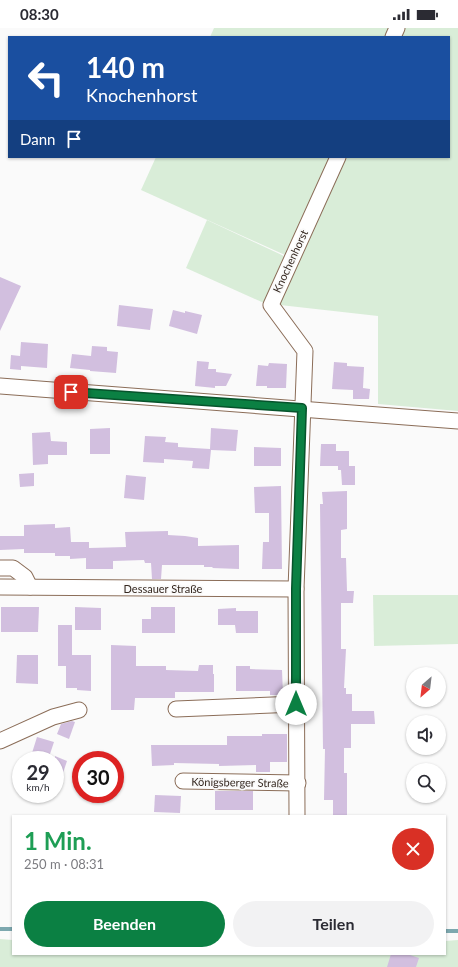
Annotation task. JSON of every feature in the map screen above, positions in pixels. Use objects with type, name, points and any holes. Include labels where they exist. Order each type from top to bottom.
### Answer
[{"type":"street","name":"Knochenhorst","points":[[302,408],[305,351],[271,305],[338,158]]},
{"type":"street","points":[[0,386],[458,421]]},
{"type":"street","name":"Königsberger Straße","points":[[297,815],[296,589],[302,408]]},
{"type":"street","points":[[0,568],[13,568],[25,576],[30,587]]},
{"type":"street","name":"Dessauer Straße","points":[[0,587],[296,589]]},
{"type":"street","points":[[176,709],[296,704]]},
{"type":"street","points":[[0,741],[53,717],[79,710]]},
{"type":"street","name":"Königsberger Straße","points":[[183,781],[298,782]]},
{"type":"green space","points":[[214,28],[389,28],[385,36],[210,36]]},
{"type":"green space","points":[[403,28],[458,28],[458,411],[378,404],[378,316],[280,305],[282,292],[344,158],[450,158],[450,36],[399,36]]},
{"type":"green space","points":[[156,158],[330,158],[285,255],[141,190]]},
{"type":"green space","points":[[207,220],[284,256],[264,303],[186,268]]},
{"type":"green space","points":[[373,595],[458,595],[458,644],[374,646]]},
{"type":"green space","points":[[0,939],[12,940],[12,955],[446,955],[446,941],[458,940],[458,967],[0,967]]},
{"type":"building","points":[[0,277],[21,286],[0,331]]},
{"type":"building","points":[[119,305],[153,309],[150,330],[117,326]]},
{"type":"building","points":[[173,310],[202,315],[197,334],[169,326]]},
{"type":"building","points":[[21,342],[48,344],[47,368],[21,366],[21,370],[10,369],[11,355],[20,356]]},
{"type":"building","points":[[92,346],[107,347],[107,351],[118,352],[116,373],[70,368],[72,354],[91,356]]},
{"type":"building","points":[[197,361],[209,362],[208,369],[216,369],[216,372],[232,374],[226,386],[215,386],[215,388],[195,386]]},
{"type":"building","points":[[334,362],[347,363],[347,366],[364,367],[363,388],[370,389],[369,399],[353,399],[353,390],[332,389]]},
{"type":"building","points":[[269,363],[287,364],[286,388],[267,388],[267,386],[256,386],[258,365],[268,366]]},
{"type":"building","points":[[110,428],[110,454],[90,454],[90,429]]},
{"type":"building","points":[[211,428],[238,430],[236,451],[211,450],[209,469],[192,468],[193,461],[164,459],[164,463],[143,462],[145,436],[166,437],[165,442],[178,443],[178,447],[210,449]]},
{"type":"building","points":[[50,432],[51,441],[67,442],[67,455],[48,455],[48,464],[33,465],[32,433]]},
{"type":"building","points":[[321,444],[336,444],[336,451],[349,451],[349,466],[355,466],[355,485],[342,485],[341,470],[338,470],[338,466],[320,466]]},
{"type":"building","points":[[254,447],[281,448],[281,466],[254,466]]},
{"type":"building","points":[[34,473],[34,486],[20,487],[19,474]]},
{"type":"building","points":[[126,475],[146,477],[144,500],[124,498]]},
{"type":"building","points":[[281,486],[282,569],[262,569],[263,542],[269,542],[269,513],[255,513],[254,487]]},
{"type":"building","points":[[347,491],[347,529],[341,530],[341,558],[346,558],[347,591],[354,591],[353,603],[341,603],[341,649],[346,649],[344,688],[346,688],[346,694],[352,694],[352,711],[374,711],[375,724],[351,724],[351,748],[344,748],[344,773],[347,773],[347,815],[333,815],[333,800],[324,800],[325,749],[323,749],[320,504],[323,504],[322,492]]},
{"type":"building","points":[[55,524],[55,528],[70,527],[71,542],[89,542],[89,548],[126,547],[125,532],[168,531],[168,535],[198,538],[198,546],[239,545],[239,569],[212,568],[213,567],[204,567],[204,565],[162,565],[161,579],[152,579],[151,563],[145,563],[144,560],[113,561],[113,569],[86,569],[86,558],[70,559],[70,556],[55,556],[55,553],[24,553],[24,549],[0,550],[0,536],[24,536],[24,525]]},
{"type":"building","points":[[1,607],[39,607],[38,632],[1,632]]},
{"type":"building","points":[[75,607],[101,608],[101,630],[75,630]]},
{"type":"building","points":[[151,607],[175,607],[175,633],[142,633],[142,619],[151,619]]},
{"type":"building","points":[[236,608],[236,611],[258,611],[258,633],[236,633],[235,625],[218,625],[218,609]]},
{"type":"building","points":[[58,625],[72,625],[72,655],[91,655],[91,691],[77,690],[77,688],[66,688],[66,666],[58,666]]},
{"type":"building","points":[[111,645],[136,646],[136,666],[166,666],[166,670],[198,671],[199,665],[213,665],[214,692],[175,692],[175,698],[135,698],[134,710],[111,710]]},
{"type":"building","points":[[17,655],[38,655],[38,684],[16,683]]},
{"type":"building","points":[[236,666],[250,666],[250,669],[282,670],[283,695],[270,695],[270,691],[236,691]]},
{"type":"building","points":[[72,721],[75,722],[69,739],[57,734],[61,724]]},
{"type":"building","points":[[262,734],[287,734],[287,762],[270,762],[270,772],[256,772],[256,765],[219,766],[219,764],[174,763],[174,765],[152,766],[151,745],[227,745],[227,736],[262,736]]},
{"type":"building","points":[[37,737],[54,742],[51,751],[33,751]]},
{"type":"building","points":[[64,760],[67,761],[64,770]]},
{"type":"building","points":[[215,791],[253,791],[253,810],[215,810]]},
{"type":"building","points":[[155,795],[181,796],[180,813],[154,812]]},
{"type":"building","points":[[391,955],[410,955],[419,958],[416,967],[387,967]]},
{"type":"waterway","points":[[0,929],[12,929]]},
{"type":"waterway","points":[[446,931],[458,931]]},
{"type":"route","points":[[71,392],[302,408],[296,589],[296,704]]}]
